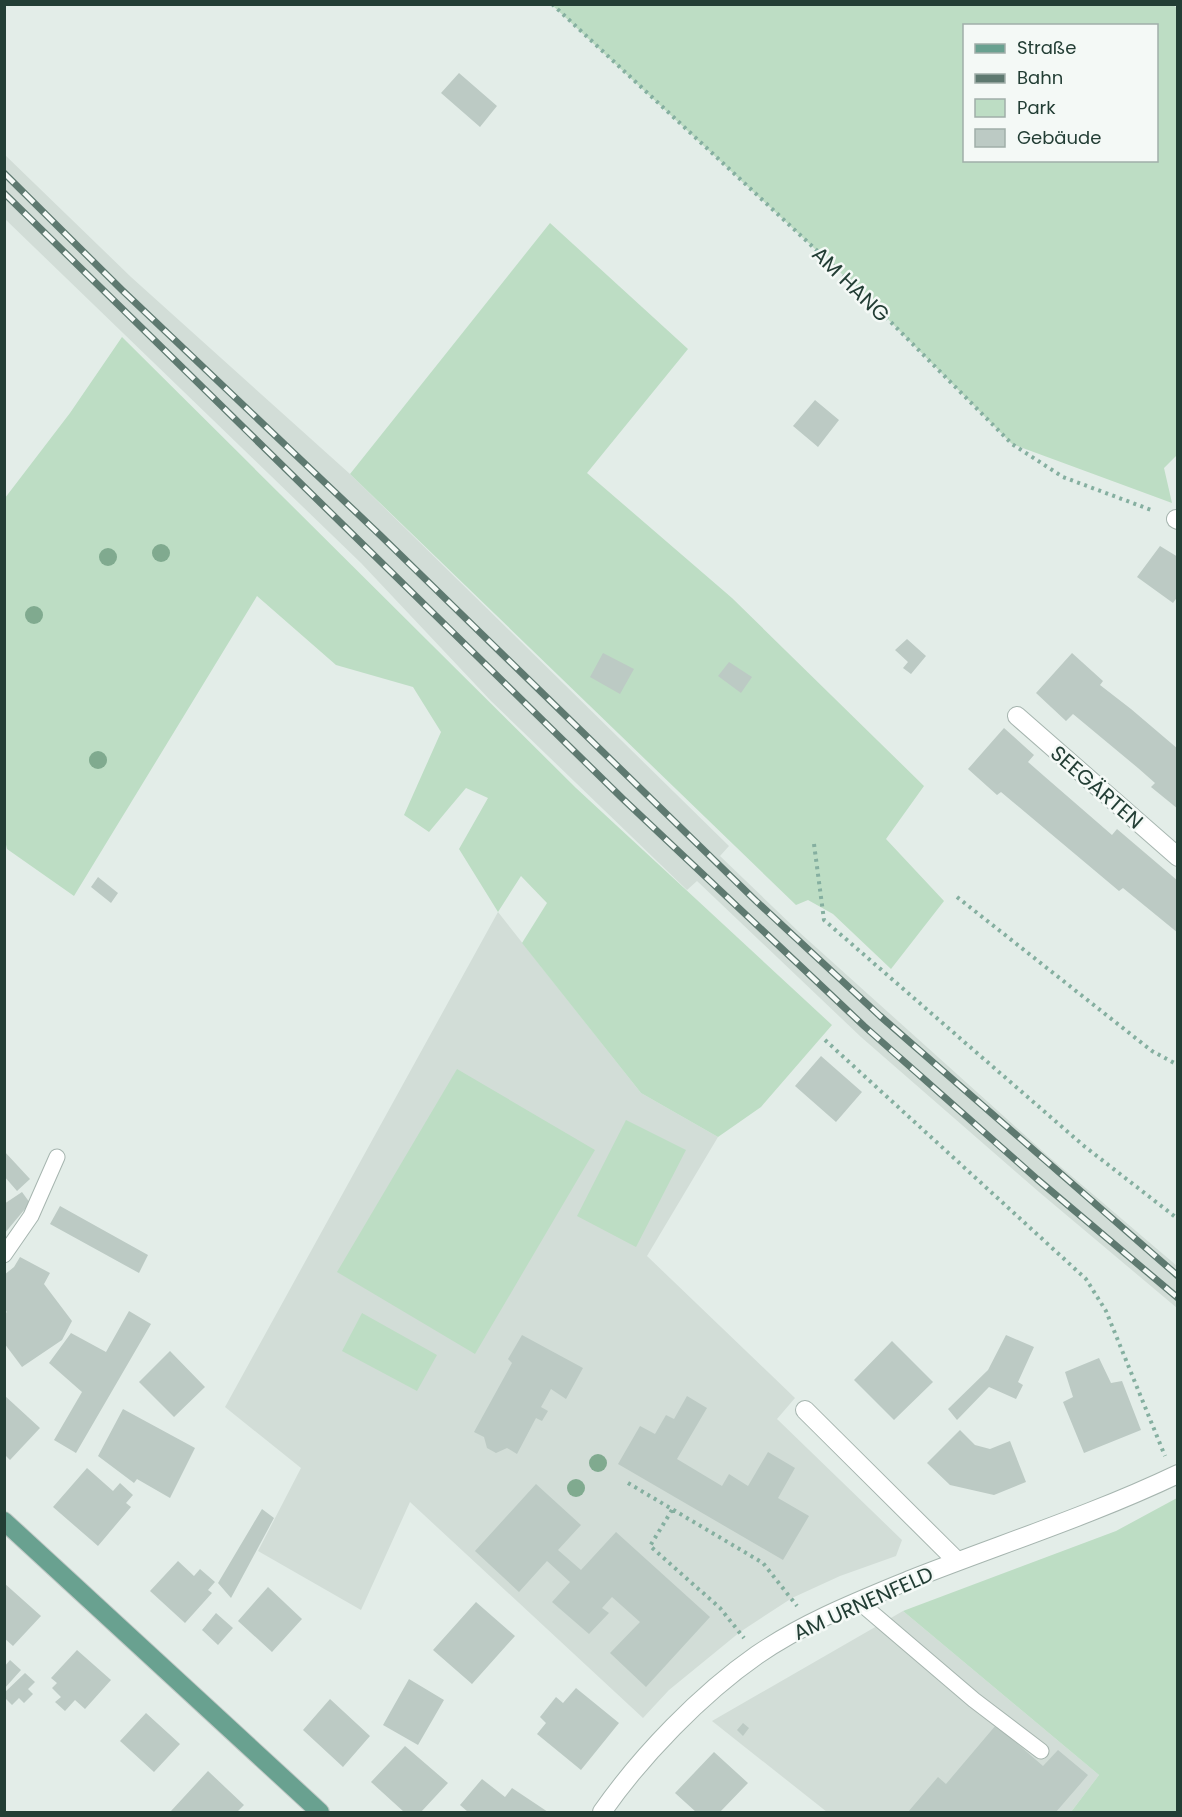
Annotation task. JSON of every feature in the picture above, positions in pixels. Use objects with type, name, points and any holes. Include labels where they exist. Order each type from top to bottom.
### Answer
[{"type":"main road","points":[[4,1521],[320,1812]]},
{"type":"street","name":"SEEGÄRTEN","points":[[1017,716],[1178,857]]},
{"type":"street","points":[[805,1410],[957,1561]]},
{"type":"street","name":"AM URNENFELD","points":[[602,1812],[670,1729],[757,1655],[810,1624],[858,1601],[1107,1505],[1175,1475]]},
{"type":"lane","points":[[4,1255],[31,1216],[57,1157]]},
{"type":"lane","points":[[858,1601],[974,1700],[1041,1751]]},
{"type":"path","name":"AM HANG","points":[[552,4],[856,287],[1012,444],[1063,477],[1177,520]]},
{"type":"path","points":[[814,844],[824,920],[1084,1146],[1178,1219]]},
{"type":"path","points":[[957,897],[1152,1051],[1178,1065]]},
{"type":"path","points":[[825,1040],[1086,1279],[1106,1311],[1175,1475]]},
{"type":"path","points":[[627,1483],[763,1563],[810,1624]]},
{"type":"path","points":[[672,1510],[650,1546],[720,1608],[757,1655]]},
{"type":"shaded area","points":[[4,154],[131,277],[350,474],[729,846],[720,856],[799,932],[1048,1156],[1177,1266],[1177,1308],[861,1037],[697,881],[687,890],[491,701],[361,563],[5,219]]},
{"type":"shaded area","points":[[498,912],[641,1093],[718,1137],[647,1256],[795,1398],[777,1419],[902,1540],[896,1556],[840,1576],[792,1598],[740,1632],[669,1690],[643,1718],[410,1502],[361,1610],[258,1551],[301,1468],[225,1407]]},
{"type":"shaded area","points":[[903,1611],[1099,1775],[1071,1812],[827,1812],[712,1721]]},
{"type":"green space","points":[[1170,4],[1178,8],[1178,454],[1164,468],[1172,503],[1012,444],[856,287],[552,5]]},
{"type":"green space","points":[[550,223],[688,349],[587,473],[732,598],[924,786],[886,839],[944,901],[891,969],[833,914],[808,900],[796,905],[350,474]]},
{"type":"green space","points":[[122,337],[576,788],[832,1025],[761,1107],[718,1137],[641,1093],[522,943],[547,903],[521,876],[498,912],[459,849],[488,798],[466,788],[429,832],[404,815],[441,732],[413,687],[336,665],[257,596],[74,896],[7,849],[4,836],[5,498],[70,413]]},
{"type":"green space","points":[[457,1069],[595,1150],[475,1354],[337,1272]]},
{"type":"green space","points":[[626,1120],[686,1150],[636,1247],[577,1216]]},
{"type":"green space","points":[[362,1313],[437,1355],[417,1391],[342,1351]]},
{"type":"green space","points":[[1177,1498],[1177,1812],[1071,1812],[1099,1775],[903,1611],[1116,1531]]},
{"type":"building","points":[[459,73],[497,106],[480,127],[441,93]]},
{"type":"building","points":[[815,400],[839,420],[818,447],[793,426]]},
{"type":"building","points":[[1160,546],[1178,557],[1178,596],[1173,603],[1137,577]]},
{"type":"building","points":[[907,639],[926,656],[911,674],[903,668],[908,662],[895,650]]},
{"type":"building","points":[[603,653],[634,669],[620,694],[590,677]]},
{"type":"building","points":[[1072,653],[1103,681],[1100,685],[1178,749],[1178,809],[1151,787],[1155,783],[1073,714],[1066,721],[1036,693]]},
{"type":"building","points":[[729,662],[752,677],[741,693],[718,676]]},
{"type":"building","points":[[1004,728],[1034,755],[1028,762],[1112,835],[1117,829],[1178,881],[1178,933],[1123,888],[1119,891],[1001,792],[997,795],[968,769]]},
{"type":"building","points":[[98,877],[118,893],[111,903],[91,887]]},
{"type":"building","points":[[821,1056],[862,1092],[836,1122],[795,1086]]},
{"type":"building","points":[[4,1151],[30,1179],[17,1191],[4,1176]]},
{"type":"building","points":[[22,1192],[30,1203],[4,1234],[4,1204]]},
{"type":"building","points":[[60,1206],[148,1255],[139,1273],[50,1224]]},
{"type":"building","points":[[20,1257],[50,1273],[44,1284],[72,1321],[62,1340],[22,1367],[4,1343],[4,1314],[7,1312],[4,1309],[4,1275],[14,1267]]},
{"type":"building","points":[[129,1311],[151,1324],[76,1453],[54,1440],[82,1392],[49,1363],[71,1333],[106,1352]]},
{"type":"building","points":[[522,1335],[583,1368],[566,1399],[551,1389],[541,1407],[548,1411],[542,1421],[536,1418],[517,1454],[507,1448],[496,1453],[487,1448],[484,1437],[474,1432],[512,1363],[508,1359]]},
{"type":"building","points":[[1006,1335],[1034,1347],[1018,1382],[1023,1385],[1016,1399],[989,1387],[957,1420],[948,1409],[988,1370]]},
{"type":"building","points":[[892,1341],[933,1382],[894,1420],[854,1380]]},
{"type":"building","points":[[170,1351],[205,1387],[174,1417],[139,1382]]},
{"type":"building","points":[[1099,1358],[1111,1383],[1122,1381],[1141,1430],[1084,1453],[1063,1402],[1073,1397],[1065,1372]]},
{"type":"building","points":[[4,1395],[40,1428],[10,1460],[4,1454]]},
{"type":"building","points":[[687,1396],[707,1408],[677,1459],[722,1486],[729,1474],[748,1486],[768,1452],[795,1468],[778,1498],[809,1516],[783,1560],[618,1464],[640,1426],[655,1434],[666,1415],[674,1419]]},
{"type":"building","points":[[123,1409],[195,1448],[170,1498],[137,1479],[134,1483],[98,1456]]},
{"type":"building","points":[[960,1430],[975,1445],[990,1449],[1010,1441],[1026,1482],[994,1495],[950,1485],[927,1463]]},
{"type":"building","points":[[87,1468],[113,1491],[120,1483],[133,1495],[126,1503],[131,1507],[98,1546],[53,1507]]},
{"type":"building","points":[[536,1484],[581,1525],[558,1550],[581,1570],[616,1532],[710,1617],[646,1687],[610,1653],[640,1622],[612,1597],[602,1608],[609,1613],[589,1634],[552,1602],[570,1582],[547,1561],[519,1592],[475,1551]]},
{"type":"building","points":[[262,1509],[274,1518],[231,1598],[218,1583]]},
{"type":"building","points":[[178,1561],[194,1576],[200,1569],[215,1582],[208,1590],[212,1593],[185,1623],[150,1591]]},
{"type":"building","points":[[4,1583],[41,1616],[13,1646],[4,1638]]},
{"type":"building","points":[[268,1587],[302,1619],[272,1652],[238,1621]]},
{"type":"building","points":[[476,1602],[515,1636],[472,1684],[433,1650]]},
{"type":"building","points":[[216,1613],[233,1628],[218,1645],[202,1630]]},
{"type":"building","points":[[77,1650],[111,1680],[85,1709],[75,1700],[65,1711],[55,1702],[61,1697],[52,1688],[57,1683],[51,1678]]},
{"type":"building","points":[[10,1660],[21,1670],[4,1689],[4,1667]]},
{"type":"building","points":[[25,1673],[35,1682],[28,1689],[33,1694],[24,1703],[19,1698],[12,1705],[4,1697],[4,1693]]},
{"type":"building","points":[[409,1679],[444,1700],[418,1745],[383,1725]]},
{"type":"building","points":[[576,1688],[619,1723],[581,1770],[537,1734],[546,1723],[540,1717],[556,1697],[563,1703]]},
{"type":"building","points":[[330,1699],[370,1736],[343,1767],[303,1730]]},
{"type":"building","points":[[146,1713],[180,1744],[154,1772],[120,1741]]},
{"type":"building","points":[[743,1723],[749,1728],[743,1736],[737,1730]]},
{"type":"building","points":[[996,1725],[1043,1766],[1058,1750],[1088,1775],[1056,1812],[908,1812],[938,1777],[946,1784]]},
{"type":"building","points":[[405,1746],[448,1783],[421,1812],[404,1812],[371,1782]]},
{"type":"building","points":[[714,1752],[748,1783],[720,1812],[696,1812],[675,1793]]},
{"type":"building","points":[[208,1771],[244,1805],[237,1812],[171,1811]]},
{"type":"building","points":[[482,1779],[505,1797],[512,1788],[548,1812],[468,1812],[460,1805]]},
{"type":"railway","points":[[4,173],[122,290],[380,535],[756,901],[880,1016],[1178,1276]]},
{"type":"railway","points":[[4,193],[623,799],[864,1026],[1037,1179],[1178,1298]]}]
